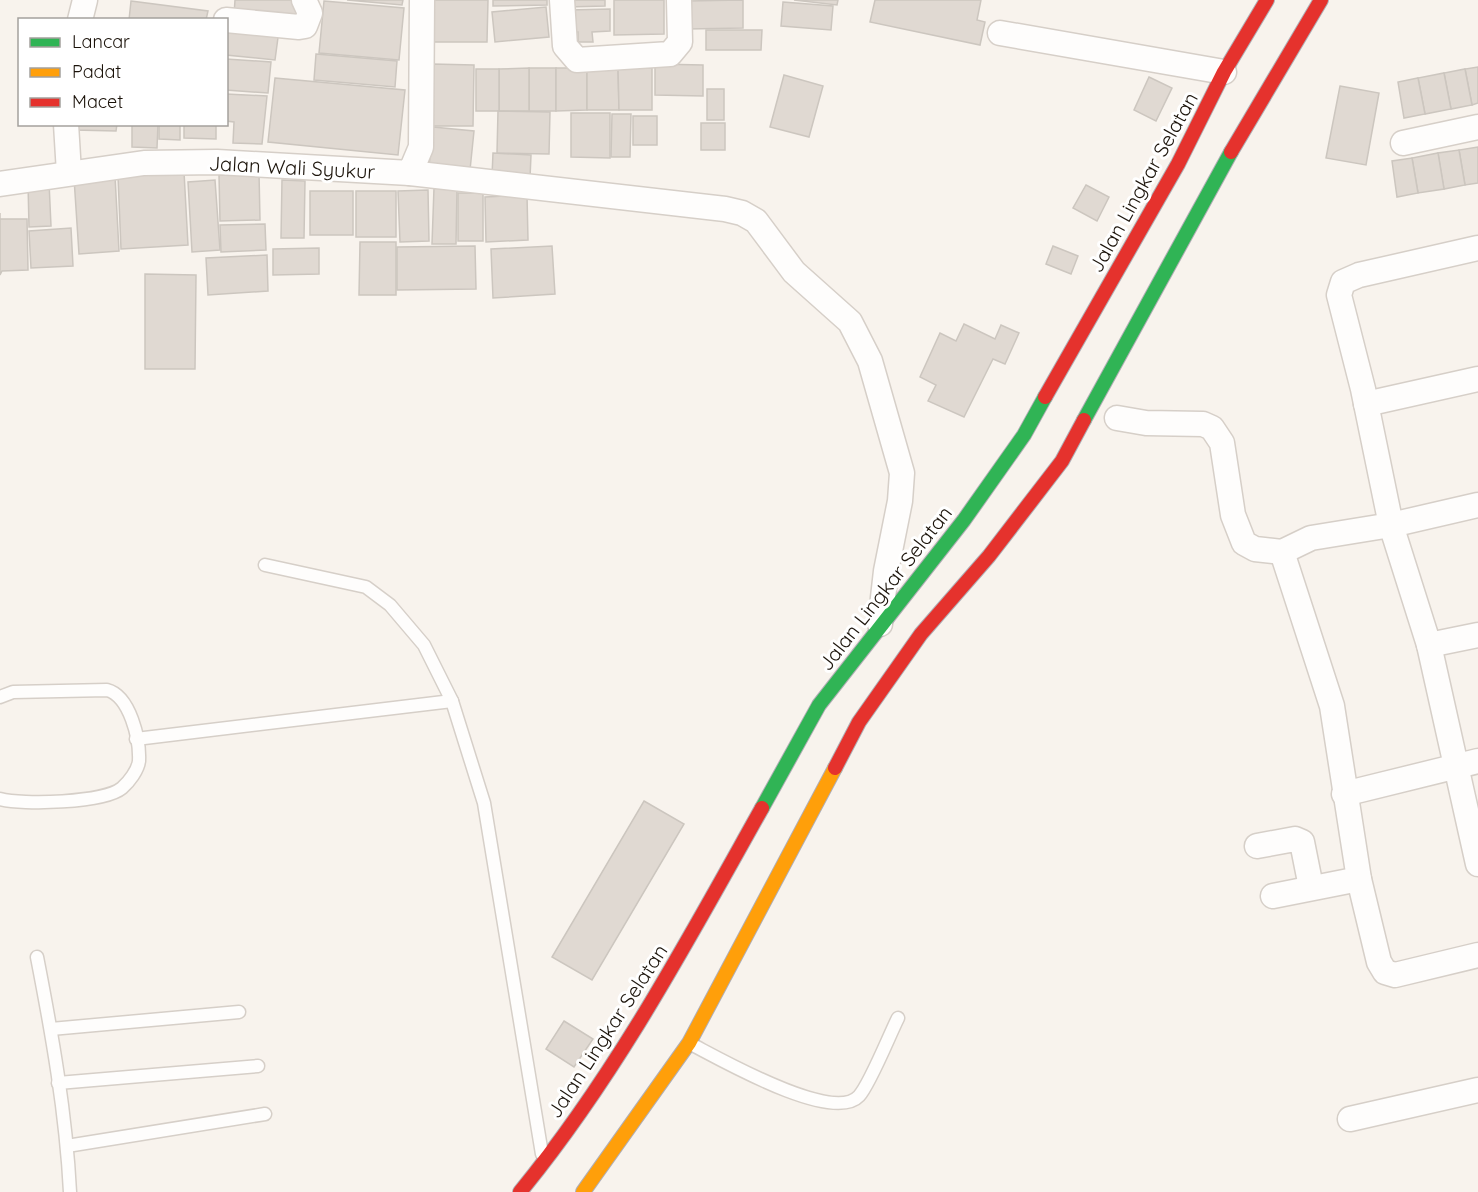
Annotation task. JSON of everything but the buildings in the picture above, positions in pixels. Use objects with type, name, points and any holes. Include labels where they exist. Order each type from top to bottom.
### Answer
[{"type":"highway","name":"Jalan Lingkar Selatan","points":[[520,1192],[543,1164],[653,1003],[819,705],[880,624],[964,520],[1024,435],[1182,167],[1224,72],[1267,0]]},
{"type":"highway","points":[[583,1192],[690,1043],[859,722],[921,634],[989,556],[1062,461],[1208,181],[1321,0]]},
{"type":"street","points":[[80,18],[85,0]]},
{"type":"street","points":[[221,0],[226,18]]},
{"type":"street","points":[[228,20],[305,26],[310,13],[304,0]]},
{"type":"street","points":[[410,173],[420,147],[422,0]]},
{"type":"street","points":[[562,0],[565,46],[577,60],[669,54],[680,42],[679,0]]},
{"type":"street","points":[[1000,33],[1224,72]]},
{"type":"street","points":[[66,126],[69,173]]},
{"type":"street","points":[[1403,143],[1478,127]]},
{"type":"street","name":"Jalan Wali Syukur","points":[[0,184],[144,163],[217,162],[410,173],[725,209],[742,213],[756,221],[794,272],[850,322],[870,361],[902,473],[900,501],[886,571],[880,624]]},
{"type":"street","points":[[1478,248],[1359,275],[1344,282],[1339,295],[1366,404],[1391,525],[1467,764],[1478,864]]},
{"type":"street","points":[[1366,404],[1478,379]]},
{"type":"street","points":[[1117,418],[1146,423],[1203,424],[1212,428],[1222,443],[1233,515],[1244,543],[1255,549],[1282,552],[1311,538],[1391,525],[1478,505]]},
{"type":"street","points":[[1282,552],[1332,706],[1359,879],[1379,962],[1385,972],[1395,975],[1478,955]]},
{"type":"street","points":[[1429,645],[1478,635]]},
{"type":"street","points":[[1344,794],[1467,764]]},
{"type":"street","points":[[1257,846],[1295,839],[1302,842],[1311,887]]},
{"type":"street","points":[[1273,896],[1359,879]]},
{"type":"street","points":[[1350,1119],[1478,1090]]},
{"type":"lane","points":[[265,565],[366,587],[390,604],[424,645],[452,701],[484,803],[543,1164]]},
{"type":"lane","points":[[0,697],[13,692],[107,690],[116,693],[128,708],[139,762],[133,775],[121,789],[104,796],[15,803],[0,799]]},
{"type":"lane","points":[[135,738],[452,701]]},
{"type":"lane","points":[[37,957],[51,1029],[67,1146],[70,1192]]},
{"type":"lane","points":[[51,1029],[239,1012]]},
{"type":"lane","points":[[690,1043],[746,1072],[811,1099],[826,1104],[847,1104],[859,1096],[898,1018]]},
{"type":"lane","points":[[58,1083],[258,1065]]},
{"type":"lane","points":[[67,1146],[266,1114]]},
{"type":"traffic: fast","points":[[1084,420],[1231,152]]},
{"type":"traffic: fast","points":[[762,808],[819,705],[964,520],[1024,435],[1045,397]]},
{"type":"traffic: slow","points":[[583,1192],[689,1043],[835,768]]},
{"type":"traffic: jam","points":[[1045,397],[1178,164],[1224,72],[1267,0]]},
{"type":"traffic: jam","points":[[1231,152],[1321,0]]},
{"type":"traffic: jam","points":[[835,768],[859,722],[921,634],[989,556],[1062,461],[1084,420]]},
{"type":"traffic: jam","points":[[520,1192],[555,1147],[619,1054],[678,957],[762,808]]}]
